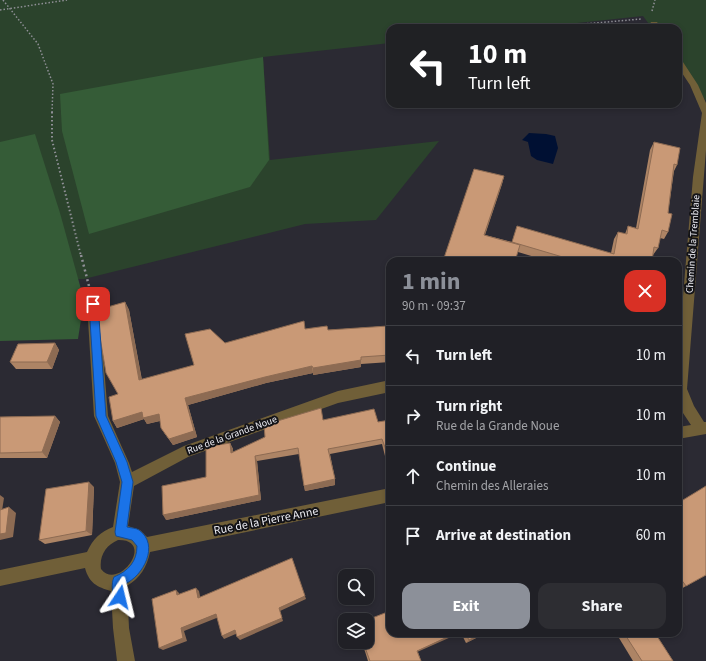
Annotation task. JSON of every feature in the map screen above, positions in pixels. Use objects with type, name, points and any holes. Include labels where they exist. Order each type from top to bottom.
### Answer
[{"type":"street","name":"Chemin de la Tremblaie","points":[[682,67],[694,85],[706,113],[682,337]]},
{"type":"street","points":[[93,304],[101,416],[122,462],[128,482],[120,532]]},
{"type":"street","name":"Rue de la Grande Noue","points":[[128,482],[184,452],[338,397],[386,387]]},
{"type":"street","name":"Chemin de la Tremblaie","points":[[682,394],[688,410],[704,428]]},
{"type":"street","points":[[682,432],[704,428]]},
{"type":"street","name":"Rue de la Pierre Anne","points":[[142,546],[386,496]]},
{"type":"street","points":[[120,532],[135,534],[140,540],[142,546],[140,563],[127,577],[119,581],[110,582],[102,580],[96,575],[93,568],[92,559],[95,551],[105,538],[120,532]]},
{"type":"street","points":[[0,578],[92,559]]},
{"type":"street","points":[[119,581],[121,628],[126,661]]},
{"type":"path","points":[[3,0],[38,44],[52,84],[52,140],[93,304]]},
{"type":"path","points":[[0,10],[67,0]]},
{"type":"path","points":[[580,24],[643,19],[652,24]]},
{"type":"green space","points":[[0,0],[706,0],[706,101],[682,68],[682,24],[649,24],[643,16],[568,24],[386,24],[386,43],[263,57],[270,160],[439,141],[376,220],[305,224],[84,279],[0,281]]},
{"type":"green space","points":[[263,57],[269,160],[250,187],[89,234],[62,131],[60,94]]},
{"type":"green space","points":[[35,134],[60,213],[84,300],[78,339],[0,341],[0,142]]},
{"type":"water","points":[[529,133],[555,136],[558,148],[553,164],[537,160],[531,156],[528,142],[522,140]]},
{"type":"building","points":[[654,142],[680,148],[677,165],[674,164],[668,213],[672,214],[668,232],[662,230],[658,248],[654,247],[653,257],[563,257],[512,242],[517,226],[614,254],[618,232],[627,234],[628,226],[638,229]]},
{"type":"building","points":[[474,169],[504,176],[484,235],[520,245],[516,257],[444,257]]},
{"type":"building","points":[[125,302],[139,380],[194,365],[185,334],[210,329],[225,343],[304,321],[305,329],[327,326],[328,330],[386,326],[386,355],[361,357],[361,360],[313,368],[312,366],[185,398],[194,431],[169,439],[161,428],[159,414],[143,418],[142,412],[113,421],[109,397],[118,394],[106,373],[97,310]]},
{"type":"building","points":[[55,343],[47,362],[10,362],[18,344]]},
{"type":"building","points":[[321,408],[323,420],[374,409],[378,422],[386,421],[386,450],[382,439],[328,449],[335,479],[304,486],[298,448],[255,456],[259,495],[163,515],[162,486],[206,477],[206,447],[230,443],[231,453],[265,437],[264,425]]},
{"type":"building","points":[[55,416],[42,452],[0,453],[0,417]]},
{"type":"building","points":[[89,482],[86,531],[39,540],[46,489]]},
{"type":"building","points":[[706,486],[706,575],[686,586],[682,580],[682,501]]},
{"type":"building","points":[[9,507],[6,533],[0,534],[0,510]]},
{"type":"building","points":[[292,558],[305,596],[279,608],[282,618],[237,637],[235,630],[222,636],[216,614],[181,628],[183,638],[159,648],[152,599],[176,590],[177,595],[196,588],[198,598]]},
{"type":"building","points":[[386,613],[386,637],[447,637],[417,651],[421,661],[370,661],[366,649],[374,649],[374,617]]},
{"type":"building","points":[[467,637],[475,637],[469,640]]},
{"type":"building","points":[[627,637],[658,637],[673,661],[642,661]]},
{"type":"route","points":[[93,304],[101,416],[122,462],[128,482],[120,532],[135,534],[140,540],[142,546],[140,563],[135,571],[119,581],[120,597]]}]
